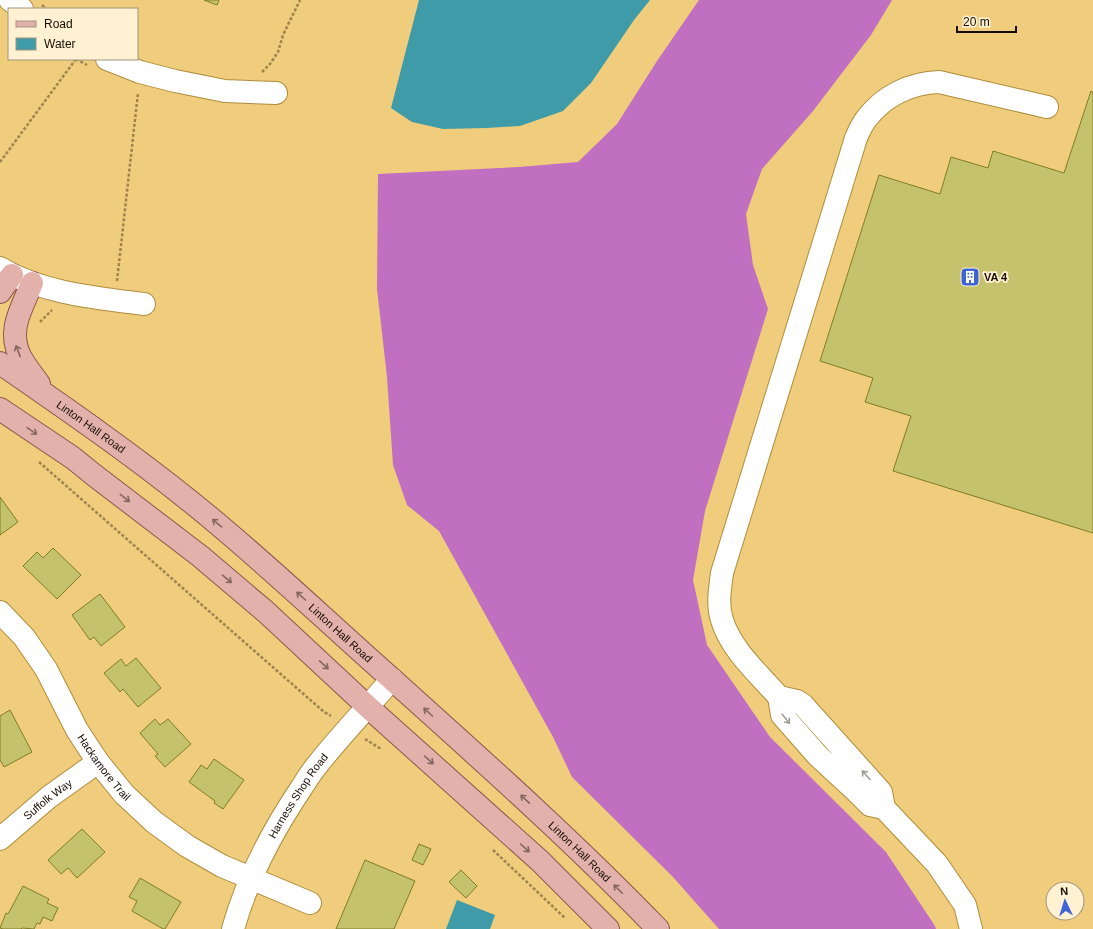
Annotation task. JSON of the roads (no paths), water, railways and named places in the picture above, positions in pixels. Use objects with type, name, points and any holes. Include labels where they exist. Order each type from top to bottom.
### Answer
[{"type":"main road","points":[[32,283],[17,320],[14,340],[21,358],[47,395]]},
{"type":"main road","name":"Linton Hall Road","points":[[0,363],[100,431],[190,501],[247,548],[303,597],[392,680],[557,829],[658,929]]},
{"type":"main road","points":[[0,409],[73,458],[200,556],[266,612],[540,861],[608,929]]},
{"type":"street","points":[[10,0],[21,8]]},
{"type":"street","points":[[110,60],[140,72],[225,91],[276,93]]},
{"type":"street","points":[[971,929],[965,905],[937,864],[884,808],[881,792],[803,705],[797,701],[779,697],[741,653],[729,636],[722,619],[719,596],[722,573],[856,138],[866,120],[879,104],[896,93],[915,85],[931,82],[939,82],[1047,108]]},
{"type":"street","points":[[4,278],[106,299],[144,304]]},
{"type":"street","name":"Hackamore Trail","points":[[0,612],[24,637],[46,669],[77,730],[98,762],[124,794],[154,822],[186,846],[222,866],[310,904]]},
{"type":"street","name":"Harness Shop Road","points":[[233,929],[251,879],[261,857],[287,810],[317,765],[392,680]]},
{"type":"street","name":"Suffolk Way","points":[[0,839],[49,797],[98,762]]},
{"type":"water","points":[[419,0],[650,0],[634,20],[591,83],[563,111],[520,126],[443,129],[412,122],[391,108]]},
{"type":"water","points":[[457,900],[495,915],[490,929],[446,929]]},
{"type":"place","name":"VA 4","points":[[970,277]]}]
